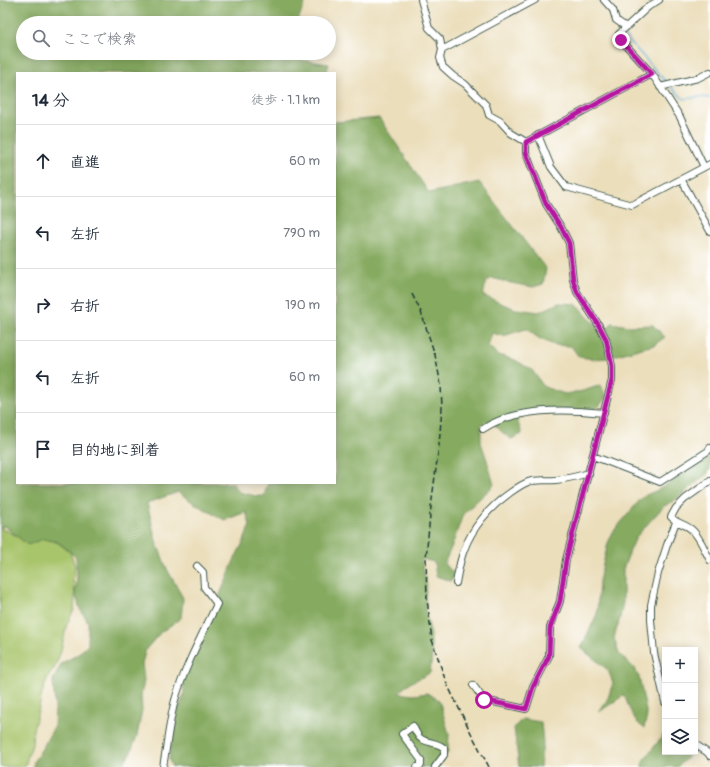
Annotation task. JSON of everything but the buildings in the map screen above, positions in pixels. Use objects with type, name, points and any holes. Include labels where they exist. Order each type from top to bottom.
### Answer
[{"type":"street","points":[[421,0],[429,28],[440,39],[442,50],[440,58],[443,67],[465,84],[486,105],[489,114],[500,121],[511,133],[526,142]]},
{"type":"street","points":[[442,50],[535,0]]},
{"type":"street","points":[[604,0],[613,10],[616,20],[625,28]]},
{"type":"street","points":[[538,135],[551,167],[566,187],[632,205],[707,165],[680,117],[652,74],[621,40],[619,34],[648,7],[659,0]]},
{"type":"street","points":[[660,87],[698,78],[710,72]]},
{"type":"street","points":[[526,142],[652,74]]},
{"type":"street","points":[[473,685],[484,700],[526,709],[533,687],[549,656],[550,628],[560,601],[566,560],[612,380],[612,366],[606,339],[577,292],[573,280],[569,243],[561,227],[546,204],[526,153],[526,142]]},
{"type":"street","points":[[681,180],[710,230]]},
{"type":"street","points":[[483,429],[492,423],[509,416],[531,412],[584,410],[604,413]]},
{"type":"street","points":[[593,456],[660,482],[708,451],[710,448]]},
{"type":"street","points":[[456,583],[464,548],[479,523],[497,502],[528,482],[537,480],[554,480],[589,473]]},
{"type":"street","points":[[710,481],[684,499],[676,508],[671,517],[676,522],[691,528],[710,560]]},
{"type":"street","points":[[662,689],[654,653],[651,605],[658,573],[676,522]]},
{"type":"street","points":[[163,767],[175,700],[184,674],[217,604],[204,588],[203,572],[197,566]]},
{"type":"street","points":[[417,767],[421,765],[421,760],[402,734],[413,726],[421,739],[440,745],[444,748],[444,754],[435,767]]},
{"type":"street","points":[[698,746],[710,756]]},
{"type":"green space","points":[[0,0],[306,0],[300,16],[16,16],[16,60],[301,60],[329,64],[326,72],[16,72],[16,484],[234,484],[239,492],[256,496],[264,496],[268,484],[336,484],[336,122],[379,118],[429,193],[479,182],[546,269],[543,284],[533,287],[492,278],[486,282],[483,296],[516,309],[539,312],[559,303],[576,304],[605,332],[612,323],[628,326],[653,325],[665,337],[654,345],[607,358],[594,359],[579,357],[571,346],[554,345],[540,339],[526,329],[503,336],[492,333],[488,346],[498,355],[515,360],[532,370],[544,387],[565,394],[583,391],[601,385],[606,397],[589,415],[532,412],[517,420],[522,434],[511,439],[490,420],[481,425],[481,443],[494,485],[463,514],[444,564],[455,574],[451,581],[436,576],[434,562],[421,559],[426,583],[425,611],[430,631],[432,655],[430,673],[408,684],[398,693],[413,695],[427,693],[439,700],[449,734],[448,752],[439,767],[172,767],[169,760],[172,739],[177,714],[184,694],[182,672],[210,619],[250,525],[246,512],[225,520],[189,500],[178,492],[147,503],[156,541],[167,569],[183,598],[181,618],[161,632],[146,649],[142,663],[144,681],[141,696],[142,710],[137,736],[130,754],[121,767],[33,767],[34,761],[54,727],[55,706],[53,680],[62,663],[77,655],[88,645],[88,622],[80,609],[75,593],[77,577],[76,557],[58,542],[43,539],[28,545],[4,526],[0,528]]},
{"type":"green space","points":[[710,455],[710,469],[707,474],[674,501],[664,506],[636,537],[623,569],[623,602],[614,638],[619,654],[633,667],[639,677],[647,716],[644,728],[634,718],[624,695],[599,712],[608,698],[613,683],[608,670],[581,648],[597,614],[599,581],[608,543],[613,532],[639,501],[646,495],[658,490],[679,477],[704,461]]},
{"type":"green space","points":[[0,528],[15,535],[44,536],[58,543],[70,552],[75,566],[73,581],[75,595],[74,610],[67,624],[60,654],[55,667],[47,679],[42,693],[33,730],[32,745],[25,767],[0,767]]},
{"type":"green space","points":[[522,719],[541,722],[543,743],[540,767],[519,767],[514,728]]},
{"type":"green space","points":[[662,737],[662,755],[689,755],[677,767],[642,767],[643,761]]},
{"type":"waterway","points":[[599,0],[612,13]]},
{"type":"waterway","points":[[614,21],[620,31]]},
{"type":"waterway","points":[[623,34],[667,83]]},
{"type":"waterway","points":[[671,87],[684,99],[699,97],[710,98]]},
{"type":"railway","points":[[412,294],[421,312],[435,355],[441,385],[442,408],[439,445],[426,558],[427,599],[432,640],[446,682],[489,767]]},
{"type":"route","points":[[484,700],[526,709],[533,687],[549,656],[550,628],[560,601],[566,560],[612,380],[612,366],[606,339],[577,292],[573,280],[569,243],[561,227],[546,204],[526,153],[526,142],[652,74],[621,40]]}]
